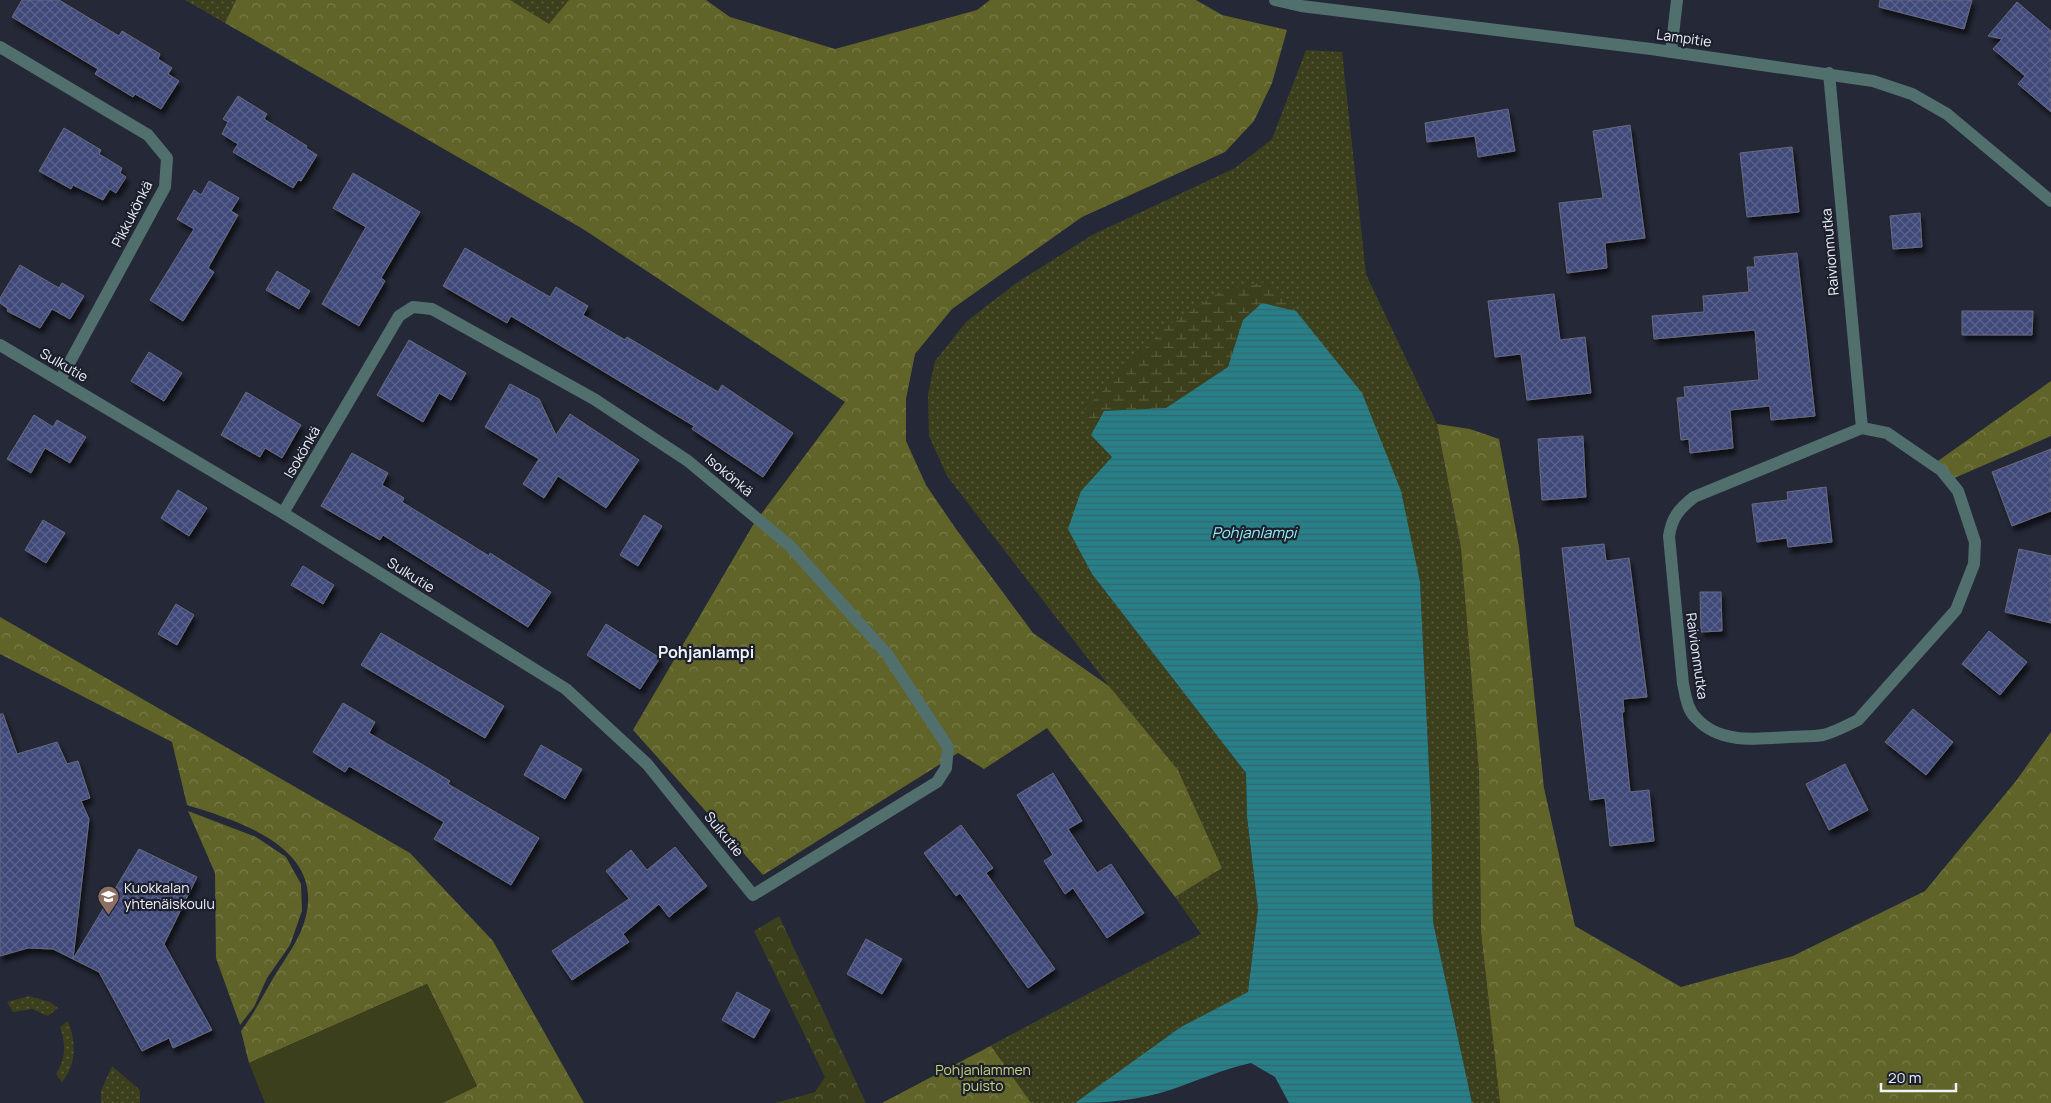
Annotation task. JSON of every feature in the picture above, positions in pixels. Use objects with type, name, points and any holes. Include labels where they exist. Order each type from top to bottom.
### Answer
[{"type":"street","name":"Lampitie","points":[[1275,0],[1301,6],[1671,52],[1828,73],[1873,81],[1912,94],[1947,114],[2051,200]]},
{"type":"street","points":[[1671,52],[1677,0]]},
{"type":"street","name":"Pikkukönkä","points":[[0,47],[148,135],[167,158],[164,187],[60,380]]},
{"type":"street","name":"Raivionmutka","points":[[1828,73],[1862,428]]},
{"type":"street","name":"Isokönkä","points":[[283,513],[399,316],[413,307],[432,309],[585,394],[688,460],[789,545],[887,654],[948,747],[946,768],[937,782],[753,895]]},
{"type":"street","name":"Sulkutie","points":[[0,345],[283,513],[566,689],[647,764],[753,895]]},
{"type":"street","name":"Raivionmutka","points":[[1862,428],[1888,433],[1942,470],[1958,491],[1975,542],[1974,564],[1956,610],[1864,715],[1840,730],[1820,735],[1751,739],[1729,737],[1710,729],[1697,719],[1687,706],[1683,684],[1669,536],[1672,520],[1681,506],[1694,497],[1862,428]]},
{"type":"green space","points":[[185,0],[236,0],[225,23]]},
{"type":"green space","points":[[236,0],[510,0],[549,24],[569,0],[706,0],[730,17],[835,49],[977,10],[990,0],[1196,0],[1222,15],[1287,30],[1272,83],[1254,121],[1225,152],[1082,217],[952,309],[915,354],[906,399],[906,441],[926,485],[1033,633],[1109,686],[1178,770],[1222,868],[1175,897],[1047,728],[984,769],[958,753],[763,875],[633,730],[753,525],[845,402],[583,229],[225,23]]},
{"type":"green space","points":[[510,0],[569,0],[549,25]]},
{"type":"green space","points":[[1306,50],[1342,52],[1366,274],[1437,424],[1461,548],[1479,772],[1481,932],[1500,1103],[1472,1103],[1433,922],[1431,809],[1420,582],[1091,435],[1113,457],[1081,491],[1092,574],[1246,773],[1247,817],[1258,909],[1248,993],[1075,1103],[882,1103],[1201,934],[1175,897],[1222,868],[1178,770],[1109,686],[947,476],[929,436],[928,394],[935,361],[967,321],[1015,284],[1092,235],[1235,168],[1272,139]]},
{"type":"green space","points":[[1265,282],[1296,311],[1337,363],[1113,457],[1091,435],[1085,409],[1167,326],[1223,290]]},
{"type":"green space","points":[[2051,381],[2051,436],[1952,479],[1935,463]]},
{"type":"green space","points":[[1437,424],[1470,429],[1499,439],[1519,547],[1544,788],[1575,926],[1681,987],[1793,956],[1925,891],[2016,781],[2051,732],[2051,1103],[1500,1103],[1481,932],[1479,772],[1461,548]]},
{"type":"green space","points":[[0,617],[410,853],[493,941],[584,1103],[442,1103],[477,1086],[427,984],[249,1063],[241,1031],[292,948],[305,921],[307,888],[300,869],[287,852],[269,839],[228,819],[187,805],[172,742],[0,654]]},
{"type":"green space","points":[[188,811],[256,837],[286,857],[301,884],[302,911],[290,945],[267,978],[254,1007],[240,1025],[216,958],[215,873]]},
{"type":"green space","points":[[779,916],[866,1103],[775,1103],[815,1092],[825,1077],[754,931]]},
{"type":"green space","points":[[427,984],[477,1086],[442,1103],[265,1103],[249,1063]]},
{"type":"green space","points":[[29,996],[50,1002],[58,1008],[48,1016],[32,1009],[13,1012],[7,1002]]},
{"type":"green space","points":[[68,1021],[73,1036],[74,1052],[70,1068],[62,1082],[56,1074],[62,1062],[64,1050],[60,1027]]},
{"type":"green space","name":"Pohjanlammen puisto","points":[[991,1046],[1031,1103],[882,1103]]},
{"type":"green space","points":[[112,1066],[140,1090],[140,1103],[101,1103],[101,1091]]},
{"type":"water","name":"Pohjanlampi","points":[[1262,303],[1296,311],[1362,393],[1401,491],[1420,582],[1431,809],[1433,922],[1472,1103],[1289,1103],[1275,1077],[1251,1063],[1170,1090],[1135,1099],[1075,1103],[1181,1027],[1248,992],[1258,909],[1247,817],[1246,773],[1092,574],[1068,529],[1081,491],[1112,457],[1091,435],[1104,411],[1166,408],[1228,367],[1243,320]]},
{"type":"building","points":[[22,0],[59,0],[119,36],[122,31],[160,54],[158,59],[172,68],[168,74],[179,81],[161,109],[135,94],[133,97],[95,74],[98,69],[12,17]]},
{"type":"building","points":[[1880,0],[1972,0],[1964,29],[1879,7]]},
{"type":"building","points":[[2017,2],[2051,31],[2051,112],[2018,84],[2025,76],[1993,49],[2002,39],[1988,36]]},
{"type":"building","points":[[238,96],[267,114],[264,119],[307,146],[306,148],[317,155],[301,181],[298,180],[293,188],[233,152],[238,144],[222,134],[228,122],[223,119]]},
{"type":"building","points":[[1508,109],[1515,151],[1478,157],[1475,136],[1427,142],[1425,123]]},
{"type":"building","points":[[1630,125],[1645,238],[1605,243],[1607,268],[1567,273],[1559,203],[1603,198],[1593,131]]},
{"type":"building","points":[[64,128],[101,150],[99,154],[122,168],[120,173],[126,177],[116,193],[110,189],[103,200],[73,185],[71,189],[39,171]]},
{"type":"building","points":[[1792,147],[1799,212],[1747,217],[1740,153]]},
{"type":"building","points":[[353,173],[420,212],[381,278],[385,281],[359,326],[322,304],[366,227],[333,208]]},
{"type":"building","points":[[209,181],[239,198],[231,211],[238,215],[208,268],[214,272],[183,321],[150,300],[194,229],[177,219],[194,190],[201,195]]},
{"type":"building","points":[[1920,213],[1922,247],[1893,249],[1890,216]]},
{"type":"building","points":[[465,248],[550,297],[556,287],[588,306],[583,315],[625,340],[627,337],[718,392],[722,385],[793,433],[763,477],[692,429],[694,426],[511,316],[507,323],[443,286]]},
{"type":"building","points":[[1797,253],[1815,416],[1771,420],[1770,406],[1730,410],[1733,448],[1690,453],[1689,439],[1681,440],[1677,398],[1685,397],[1684,387],[1759,380],[1755,330],[1654,339],[1652,316],[1704,312],[1703,296],[1749,292],[1747,267],[1755,267],[1754,257]]},
{"type":"building","points":[[20,265],[59,288],[62,283],[84,296],[70,319],[52,309],[40,328],[7,311],[8,309],[0,303],[0,298]]},
{"type":"building","points":[[277,271],[310,291],[299,309],[266,290]]},
{"type":"building","points":[[1554,294],[1560,340],[1585,337],[1591,393],[1527,400],[1521,354],[1495,357],[1488,301]]},
{"type":"building","points":[[1962,311],[2033,311],[2032,335],[1962,335]]},
{"type":"building","points":[[409,340],[466,373],[451,400],[439,393],[423,422],[377,395]]},
{"type":"building","points":[[149,352],[182,373],[164,401],[131,381]]},
{"type":"building","points":[[510,384],[539,399],[556,435],[570,414],[639,460],[606,508],[558,476],[544,498],[523,484],[539,459],[485,427]]},
{"type":"building","points":[[246,392],[301,425],[282,458],[265,448],[260,457],[221,435]]},
{"type":"building","points":[[34,415],[53,427],[57,420],[86,437],[70,463],[45,448],[31,473],[7,459]]},
{"type":"building","points":[[1583,436],[1586,497],[1542,500],[1538,439]]},
{"type":"building","points":[[2051,449],[2051,511],[2012,526],[1992,472]]},
{"type":"building","points":[[352,453],[388,473],[382,485],[404,498],[402,502],[489,556],[490,553],[551,592],[528,627],[383,535],[380,540],[321,506]]},
{"type":"building","points":[[1826,487],[1832,542],[1788,547],[1787,538],[1757,542],[1752,504],[1788,500],[1787,492]]},
{"type":"building","points":[[178,490],[207,508],[189,536],[161,518]]},
{"type":"building","points":[[644,515],[662,526],[638,566],[620,555]]},
{"type":"building","points":[[43,520],[65,533],[46,563],[25,550]]},
{"type":"building","points":[[1604,544],[1606,561],[1629,558],[1647,697],[1623,699],[1624,712],[1622,712],[1630,792],[1649,790],[1654,841],[1610,846],[1605,798],[1590,800],[1562,548]]},
{"type":"building","points":[[2019,549],[2051,556],[2051,623],[2005,612]]},
{"type":"building","points":[[303,566],[334,585],[323,604],[291,585]]},
{"type":"building","points":[[1700,592],[1721,592],[1722,631],[1701,632]]},
{"type":"building","points":[[176,604],[194,615],[177,645],[158,634]]},
{"type":"building","points":[[606,624],[660,658],[640,689],[587,655]]},
{"type":"building","points":[[1989,631],[2027,662],[2000,695],[1962,664]]},
{"type":"building","points":[[381,633],[504,706],[485,738],[361,665]]},
{"type":"building","points":[[343,703],[375,722],[369,733],[450,781],[448,784],[539,838],[511,885],[434,839],[444,822],[349,766],[345,772],[313,752]]},
{"type":"building","points":[[1913,709],[1953,742],[1926,775],[1885,742]]},
{"type":"building","points":[[0,714],[3,714],[17,754],[57,742],[67,764],[78,761],[90,798],[81,801],[89,819],[73,959],[53,949],[28,948],[0,956]]},
{"type":"building","points":[[541,745],[582,769],[565,799],[524,775]]},
{"type":"building","points":[[1845,764],[1868,810],[1829,830],[1806,784]]},
{"type":"building","points":[[1053,773],[1082,821],[1068,829],[1097,873],[1111,864],[1144,913],[1107,938],[1073,888],[1065,894],[1044,861],[1053,855],[1017,795]]},
{"type":"building","points":[[961,825],[993,868],[986,873],[1055,969],[1028,988],[960,893],[956,896],[924,853]]},
{"type":"building","points":[[675,847],[707,886],[669,917],[659,904],[623,934],[629,942],[572,980],[552,951],[629,899],[606,871],[631,850],[647,870]]},
{"type":"building","points":[[139,849],[197,877],[164,944],[212,1030],[173,1048],[169,1038],[142,1051],[99,972],[73,959]]},
{"type":"building","points":[[866,939],[902,959],[882,994],[847,974]]},
{"type":"building","points":[[737,992],[770,1010],[754,1038],[722,1020]]},
{"type":"place","name":"Kuokkalan yhtenäiskoulu","points":[[108,915]]},
{"type":"district","name":"Pohjanlampi","points":[[706,652]]}]
